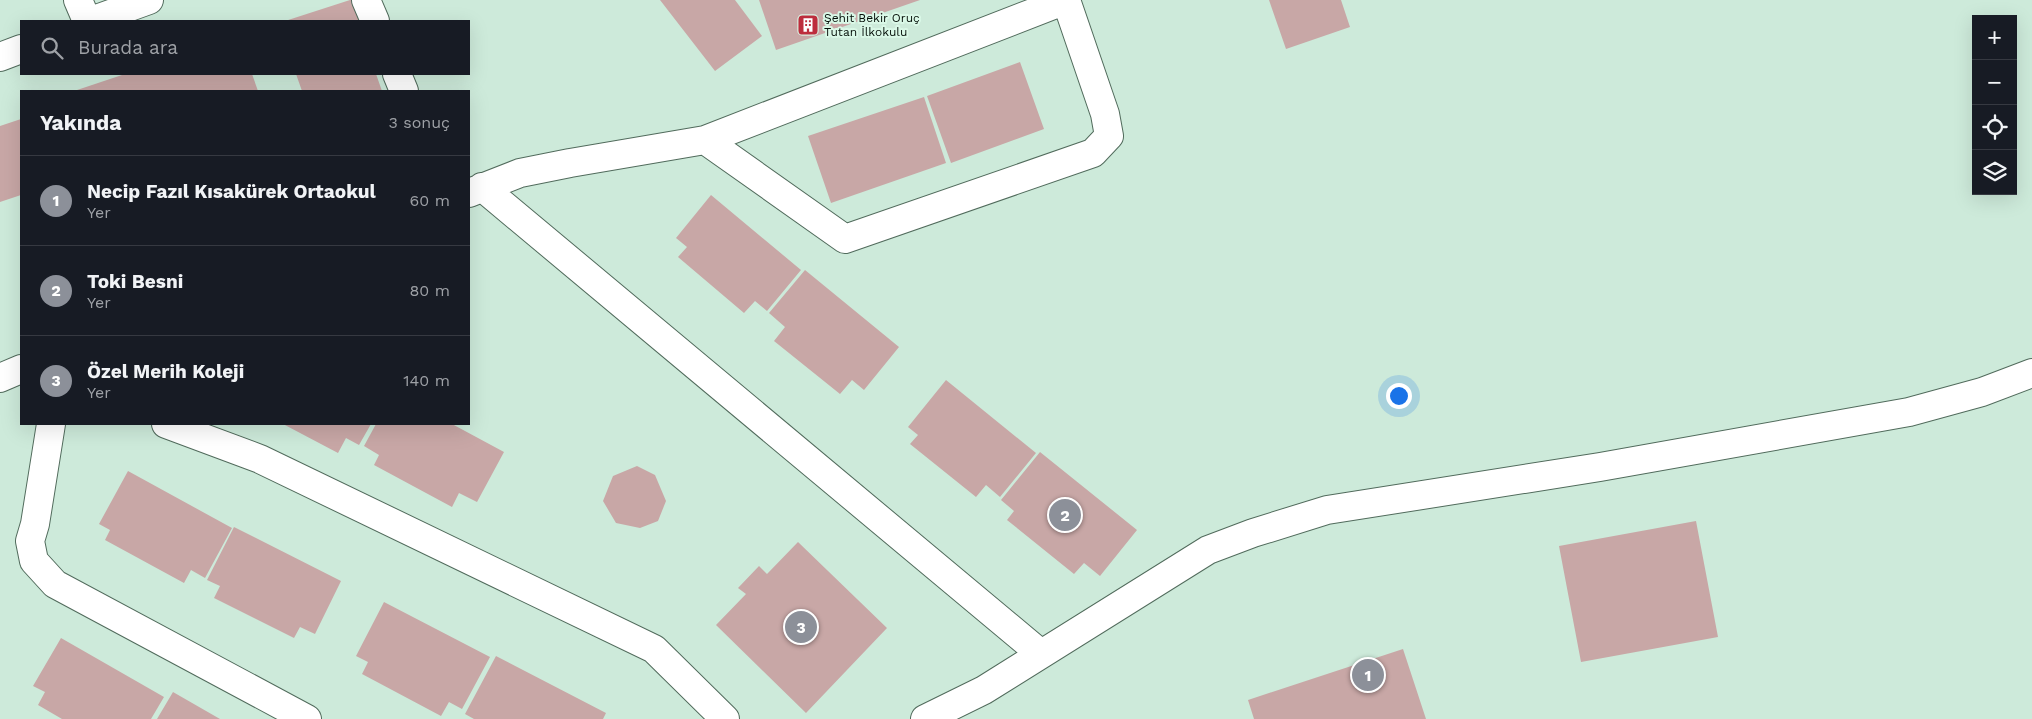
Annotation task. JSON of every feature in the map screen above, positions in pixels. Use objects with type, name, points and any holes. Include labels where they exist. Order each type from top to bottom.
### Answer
[{"type":"street","points":[[78,0],[86,20]]},
{"type":"street","points":[[94,20],[150,0]]},
{"type":"street","points":[[366,0],[375,20]]},
{"type":"street","points":[[704,140],[845,239],[1093,154],[1109,136],[1105,114],[1066,0],[704,140],[520,173],[475,190],[1041,654]]},
{"type":"street","points":[[0,57],[20,49]]},
{"type":"street","points":[[397,75],[404,90]]},
{"type":"street","points":[[0,378],[20,369]]},
{"type":"street","points":[[926,719],[984,690],[1208,550],[1252,533],[1327,510],[1600,467],[1909,412],[1982,392],[2032,373]]},
{"type":"street","points":[[51,425],[35,524],[30,541],[34,561],[54,584],[307,719]]},
{"type":"street","points":[[169,425],[260,459],[654,649],[725,719]]},
{"type":"building","points":[[352,0],[359,20],[288,20]]},
{"type":"building","points":[[660,0],[735,0],[762,36],[715,71]]},
{"type":"building","name":"Şehit Bekir Oruç Tutan İlkokulu","points":[[759,0],[920,0],[776,50]]},
{"type":"building","points":[[1269,0],[1341,0],[1350,27],[1286,49]]},
{"type":"building","points":[[1020,62],[1044,129],[951,163],[927,96]]},
{"type":"building","points":[[122,75],[252,75],[258,90],[77,90]]},
{"type":"building","points":[[296,75],[376,75],[382,90],[302,90]]},
{"type":"building","points":[[924,97],[946,163],[831,203],[808,136]]},
{"type":"building","points":[[20,119],[20,195],[0,202],[0,126]]},
{"type":"building","points":[[711,195],[801,270],[767,311],[755,301],[744,313],[678,257],[687,247],[676,238]]},
{"type":"building","points":[[805,270],[899,347],[864,390],[852,380],[840,394],[774,341],[785,327],[769,313]]},
{"type":"building","points":[[946,380],[1036,453],[1000,497],[986,485],[976,497],[910,444],[918,435],[908,427]]},
{"type":"building","points":[[285,425],[370,425],[359,445],[346,438],[338,453]]},
{"type":"building","points":[[375,425],[454,425],[504,452],[477,502],[459,493],[452,507],[374,465],[379,455],[364,446]]},
{"type":"building","points":[[1040,452],[1137,530],[1100,576],[1084,563],[1074,574],[1007,520],[1014,511],[1001,500]]},
{"type":"building","points":[[637,466],[655,475],[666,501],[658,521],[640,528],[616,523],[603,501],[613,476]]},
{"type":"building","points":[[128,471],[232,528],[205,578],[191,570],[184,583],[105,540],[110,530],[99,524]]},
{"type":"building","points":[[1696,521],[1718,637],[1581,662],[1559,546]]},
{"type":"building","points":[[234,527],[341,581],[315,634],[300,627],[294,638],[214,598],[220,586],[207,580]]},
{"type":"building","points":[[798,542],[887,628],[806,713],[716,625],[746,594],[738,588],[759,566],[767,574]]},
{"type":"building","points":[[384,602],[490,657],[462,709],[449,702],[441,716],[362,674],[368,662],[356,656]]},
{"type":"building","points":[[61,638],[164,697],[151,719],[62,719],[38,705],[45,692],[33,686]]},
{"type":"building","points":[[1403,649],[1426,719],[1254,719],[1248,700]]},
{"type":"building","points":[[496,656],[606,713],[603,719],[474,719],[465,714]]},
{"type":"building","points":[[173,692],[220,719],[157,719]]},
{"type":"place","name":"Şehit Bekir Oruç Tutan İlkokulu","points":[[808,25]]},
{"type":"place","name":"Toki Besni","points":[[1065,515]]},
{"type":"place","name":"Özel Merih Koleji","points":[[801,627]]},
{"type":"place","name":"Necip Fazıl Kısakürek Ortaokul","points":[[1368,675]]}]
